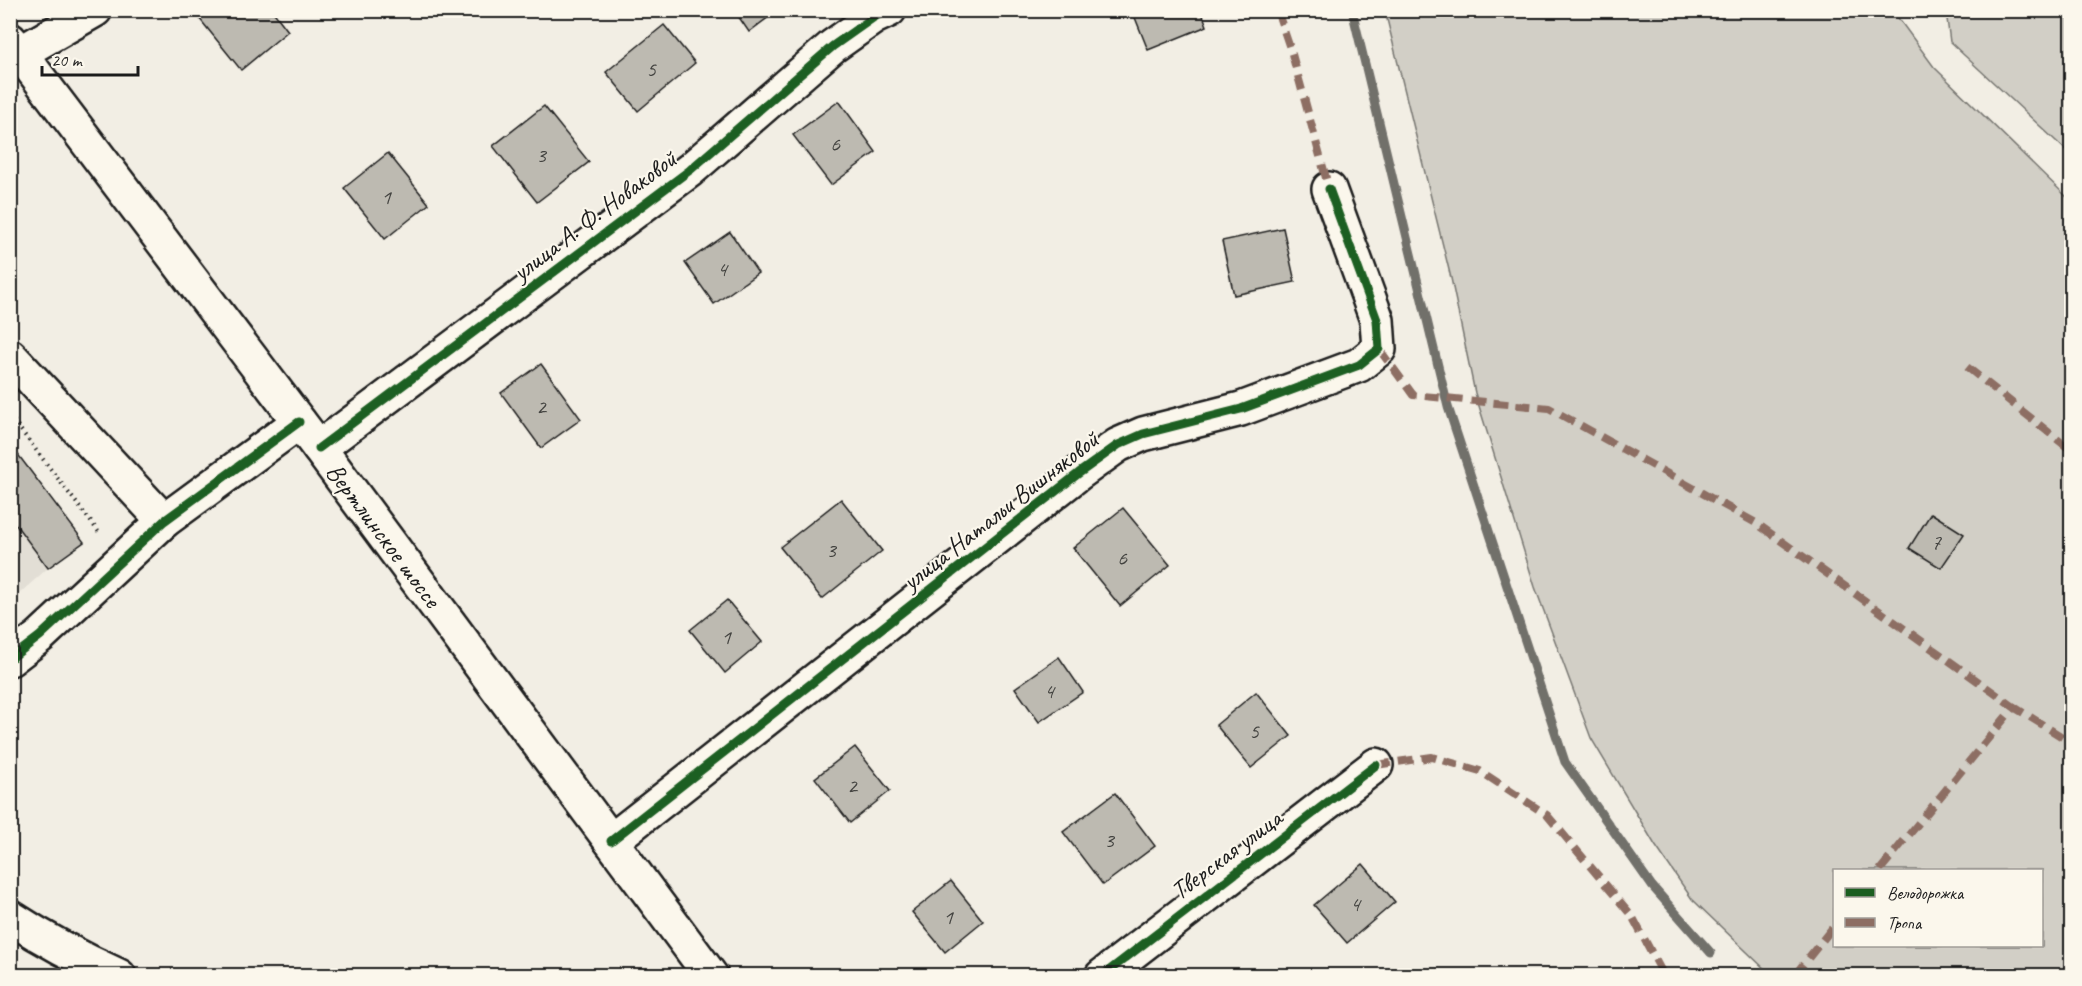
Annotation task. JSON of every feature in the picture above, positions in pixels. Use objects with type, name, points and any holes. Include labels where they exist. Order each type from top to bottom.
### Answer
[{"type":"street","points":[[15,47],[95,10]]},
{"type":"street","name":"улица А. Ф. Новаковой","points":[[319,448],[690,170],[833,46],[889,10]]},
{"type":"street","name":"Вертлинское шоссе","points":[[15,47],[319,448],[711,975]]},
{"type":"street","name":"улица Натальи Вишняковой","points":[[611,841],[1079,473],[1118,445],[1143,434],[1241,409],[1359,365],[1379,349],[1377,320],[1329,189]]},
{"type":"street","points":[[10,356],[164,521]]},
{"type":"street","points":[[14,664],[164,521],[299,422]]},
{"type":"street","name":"Тверская улица","points":[[1102,975],[1376,765]]},
{"type":"street","points":[[10,917],[82,960],[119,975]]},
{"type":"path","points":[[10,416],[121,561]]},
{"type":"shaded area","points":[[1385,11],[1893,11],[1934,67],[2071,201],[2071,975],[1771,975],[1692,899],[1655,845],[1591,738],[1535,587],[1475,393],[1451,278]]},
{"type":"shaded area","points":[[1946,11],[2071,11],[2071,155],[1950,42]]},
{"type":"shaded area","points":[[10,444],[84,542],[48,568],[11,601]]},
{"type":"building","points":[[208,10],[272,10],[288,31],[241,70],[199,18]]},
{"type":"building","points":[[734,10],[778,10],[749,32]]},
{"type":"building","points":[[1132,10],[1201,10],[1207,26],[1148,50]]},
{"type":"building","points":[[664,25],[695,63],[638,111],[606,72]]},
{"type":"building","points":[[839,101],[876,152],[831,185],[793,135]]},
{"type":"building","points":[[544,106],[589,162],[537,202],[493,146]]},
{"type":"building","points":[[388,153],[429,204],[385,239],[344,188]]},
{"type":"building","points":[[1283,228],[1295,282],[1234,295],[1222,241]]},
{"type":"building","points":[[730,232],[758,273],[714,304],[685,263]]},
{"type":"building","points":[[541,364],[581,419],[541,448],[501,393]]},
{"type":"building","points":[[10,444],[84,542],[48,568],[10,517]]},
{"type":"building","points":[[841,499],[882,551],[822,599],[780,547]]},
{"type":"building","points":[[1123,508],[1170,565],[1120,606],[1073,548]]},
{"type":"building","points":[[1931,513],[1964,534],[1941,568],[1909,548]]},
{"type":"building","points":[[727,600],[762,642],[725,673],[690,630]]},
{"type":"building","points":[[1059,657],[1083,692],[1039,722],[1015,688]]},
{"type":"building","points":[[1256,692],[1291,736],[1251,768],[1216,725]]},
{"type":"building","points":[[855,747],[890,791],[850,823],[815,778]]},
{"type":"building","points":[[1115,793],[1155,846],[1103,885],[1063,832]]},
{"type":"building","points":[[1363,864],[1395,902],[1347,943],[1314,905]]},
{"type":"building","points":[[951,881],[983,921],[945,952],[912,912]]},
{"type":"waterway","points":[[1352,10],[1448,407],[1565,762],[1652,886],[1711,953]]},
{"type":"marked path","points":[[1277,10],[1292,54],[1329,189]]},
{"type":"marked path","points":[[1379,349],[1413,395],[1549,408],[1756,523],[2014,707]]},
{"type":"marked path","points":[[1967,367],[2072,451]]},
{"type":"marked path","points":[[1881,869],[2014,707],[2072,743]]},
{"type":"marked path","points":[[1376,765],[1432,757],[1480,771],[1547,815],[1632,916],[1664,976]]},
{"type":"marked path","points":[[1794,976],[1833,927]]},
{"type":"cycle path","points":[[319,448],[690,170],[833,46],[874,17],[889,10]]},
{"type":"cycle path","points":[[611,841],[1079,473],[1118,445],[1143,434],[1241,409],[1359,365],[1379,349],[1377,320],[1329,189]]},
{"type":"cycle path","points":[[10,659],[40,636],[164,521],[299,422]]},
{"type":"cycle path","points":[[1102,976],[1376,765]]}]
